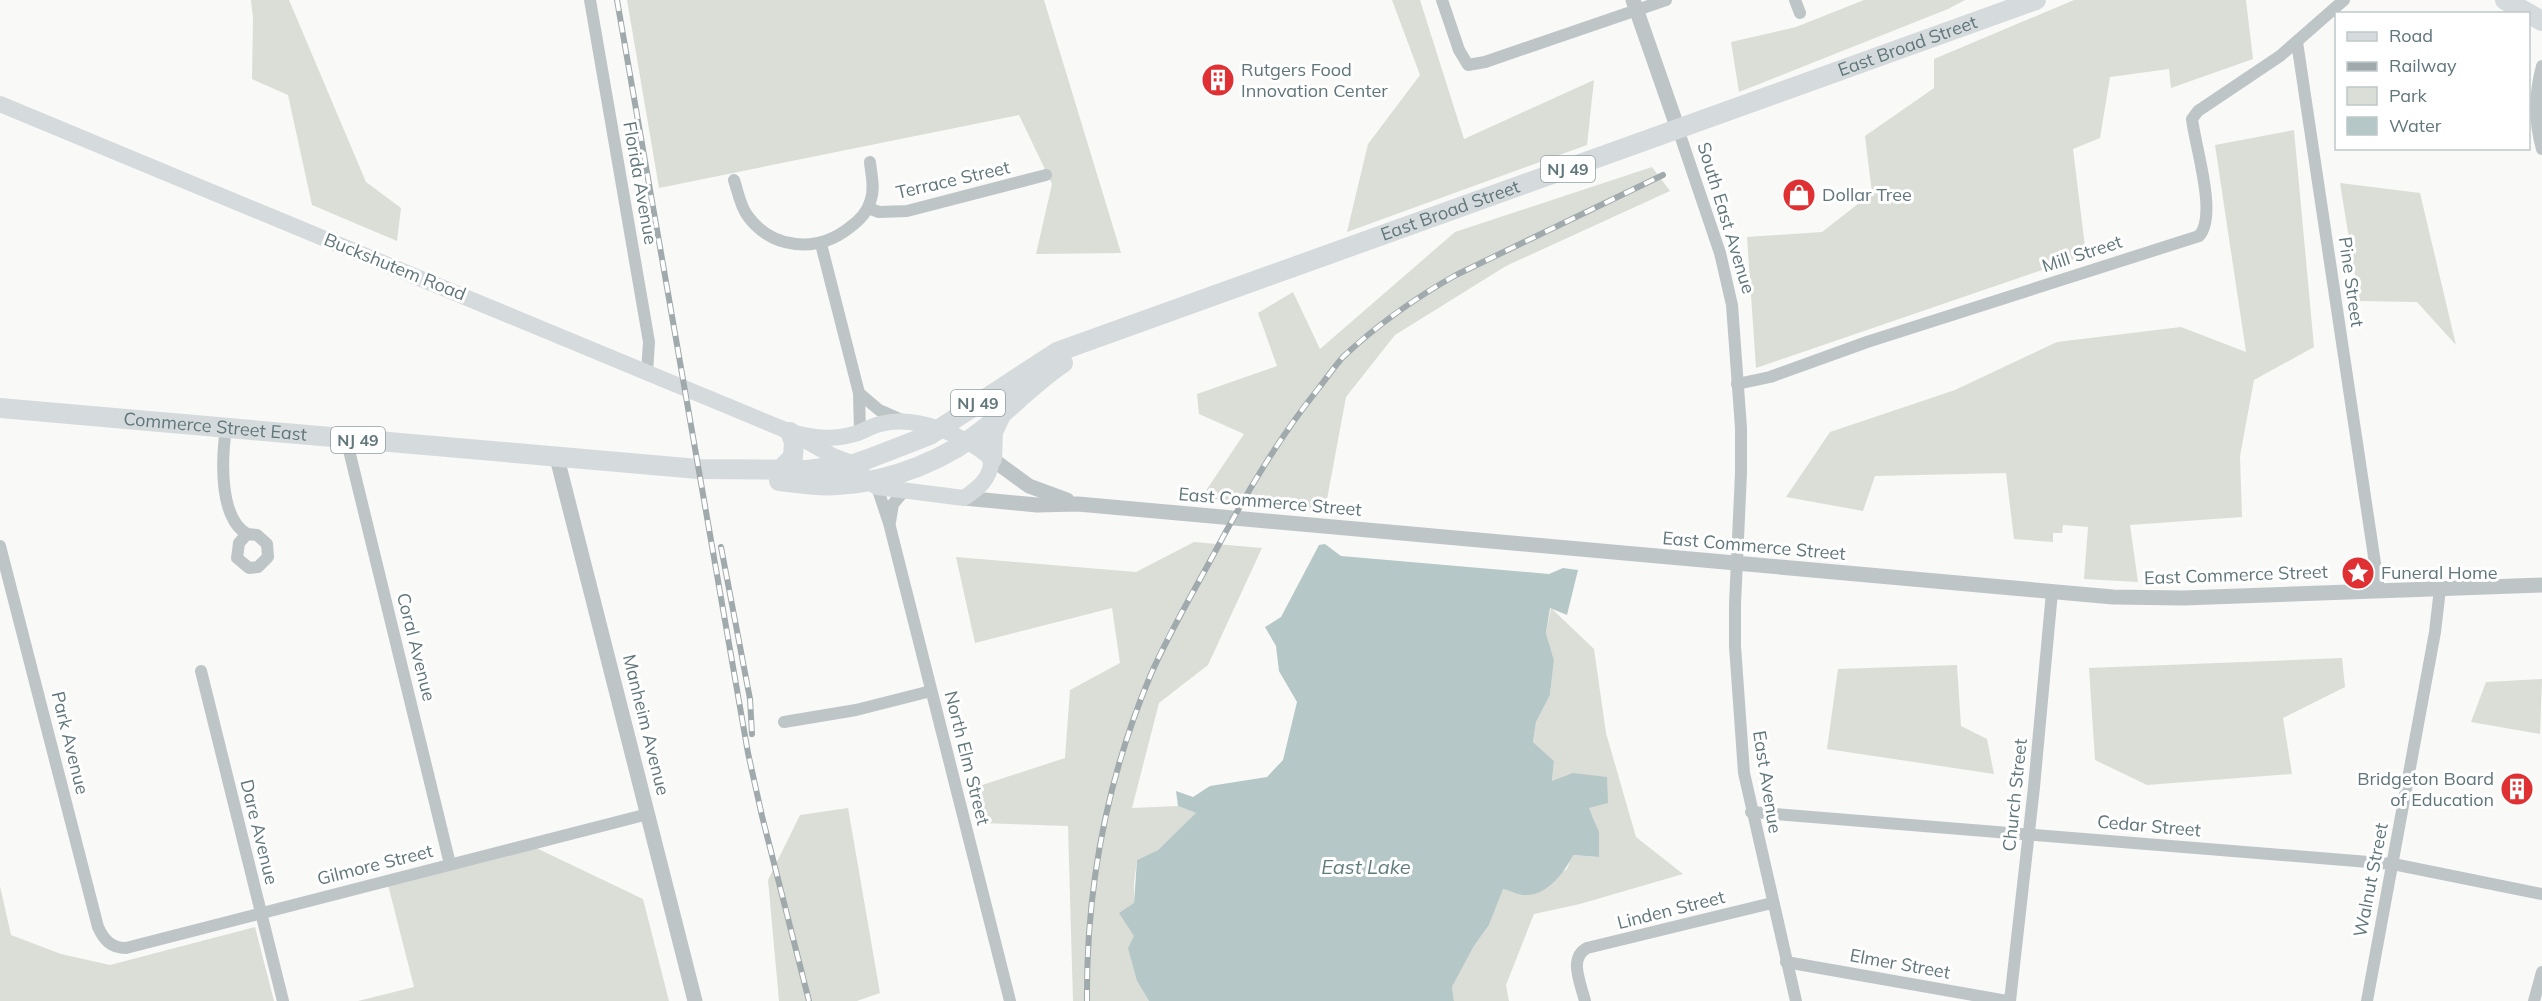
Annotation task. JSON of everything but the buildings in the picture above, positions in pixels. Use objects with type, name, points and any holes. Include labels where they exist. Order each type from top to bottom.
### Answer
[{"type":"highway","name":"East Broad Street","points":[[873,484],[904,473],[967,440],[1057,352],[2036,0]]},
{"type":"highway","points":[[2505,0],[2526,12]]},
{"type":"highway","name":"East Broad Street","points":[[854,464],[915,442],[1006,400]]},
{"type":"highway","points":[[992,459],[993,432],[1006,400]]},
{"type":"highway","name":"Commerce Street East","points":[[0,408],[557,458],[717,470],[807,470],[854,464]]},
{"type":"highway","points":[[779,471],[793,457],[794,442],[790,432]]},
{"type":"highway","name":"Commerce Street East","points":[[717,470],[810,485],[873,484]]},
{"type":"main road","name":"Buckshutem Road","points":[[0,104],[790,432]]},
{"type":"main road","points":[[790,432],[828,440],[887,423],[917,424],[939,429],[967,440],[992,459],[986,482],[964,498]]},
{"type":"main road","points":[[790,432],[833,456],[854,464],[873,484]]},
{"type":"main road","points":[[854,464],[860,432]]},
{"type":"main road","name":"Commerce Street East","points":[[873,484],[904,491],[964,498]]},
{"type":"street","name":"Florida Avenue","points":[[590,0],[649,342],[647,372]]},
{"type":"street","points":[[1442,0],[1459,50],[1468,65],[1485,62],[1635,5],[1666,0]]},
{"type":"street","points":[[1795,0],[1800,13]]},
{"type":"street","points":[[2297,42],[2344,0]]},
{"type":"street","name":"South East Avenue","points":[[1635,5],[1727,280],[1732,305],[1742,473],[1736,564]]},
{"type":"street","name":"Mill Street","points":[[1737,384],[1770,377],[1867,342],[2199,236],[2204,231],[2206,212],[2192,119],[2198,111],[2297,42]]},
{"type":"street","name":"Pine Street","points":[[2297,42],[2379,590]]},
{"type":"street","points":[[2542,66],[2536,100],[2536,118],[2542,149]]},
{"type":"street","points":[[734,180],[748,216],[769,235],[792,244],[806,246],[821,244],[846,231],[862,216],[868,208],[873,186],[870,162]]},
{"type":"street","name":"Terrace Street","points":[[868,208],[879,212],[907,211],[1046,175]]},
{"type":"street","points":[[821,244],[858,393],[860,432]]},
{"type":"street","points":[[858,393],[885,414],[917,424]]},
{"type":"street","points":[[226,428],[222,468],[228,503],[239,529],[247,534]]},
{"type":"street","name":"Coral Avenue","points":[[346,438],[450,864]]},
{"type":"street","name":"Manheim Avenue","points":[[557,458],[695,1001]]},
{"type":"street","points":[[992,459],[1029,486],[1078,504]]},
{"type":"street","name":"North Elm Street","points":[[873,484],[889,523],[1010,1001]]},
{"type":"street","points":[[889,523],[893,504],[904,491]]},
{"type":"street","name":"East Commerce Street","points":[[964,498],[1038,505],[1078,504],[2113,597],[2183,598],[2542,585]]},
{"type":"street","name":"Park Avenue","points":[[0,546],[98,927],[103,937],[111,945]]},
{"type":"street","name":"East Avenue","points":[[1736,564],[1735,646],[1744,772],[1751,812],[1796,1001]]},
{"type":"street","name":"Walnut Street","points":[[2367,1001],[2435,632],[2440,589]]},
{"type":"street","name":"Church Street","points":[[2009,1001],[2052,592]]},
{"type":"street","name":"Dare Avenue","points":[[201,672],[283,1001]]},
{"type":"street","points":[[784,722],[856,710],[932,691]]},
{"type":"street","name":"Cedar Street","points":[[1751,812],[2392,864],[2542,894]]},
{"type":"street","name":"Gilmore Street","points":[[111,945],[126,948],[648,814]]},
{"type":"street","name":"Linden Street","points":[[1585,1001],[1576,959],[1579,952],[1587,948],[1772,903]]},
{"type":"street","name":"Elmer Street","points":[[1786,962],[2009,1001]]},
{"type":"street","points":[[2534,1001],[2542,972]]},
{"type":"green space","points":[[251,0],[289,0],[366,182],[401,208],[397,241],[312,205],[288,95],[252,79]]},
{"type":"green space","points":[[627,0],[1044,0],[1121,253],[1036,254],[1052,184],[1019,115],[659,188]]},
{"type":"green space","points":[[1392,0],[1420,0],[1464,139],[1594,80],[1587,145],[1347,232],[1368,144],[1420,75]]},
{"type":"green space","points":[[1864,0],[1965,0],[1948,9],[1739,92],[1731,42],[1796,27]]},
{"type":"green space","points":[[2074,0],[2246,0],[2253,59],[2171,88],[2169,69],[2110,77],[2100,138],[2073,149],[2086,255],[1756,368],[1747,237],[1822,232],[1872,193],[1865,136],[1934,88],[1934,59]]},
{"type":"green space","points":[[2294,130],[2314,347],[2254,380],[2240,456],[2242,517],[2130,525],[2138,582],[2084,579],[2088,527],[2063,525],[2062,533],[2053,533],[2053,542],[2014,539],[2006,473],[1875,476],[1863,511],[1786,497],[1830,432],[1955,390],[2057,342],[2181,327],[2246,352],[2215,145]]},
{"type":"green space","points":[[1652,167],[1670,191],[1506,266],[1395,335],[1346,397],[1325,510],[1201,498],[1244,434],[1199,414],[1197,394],[1277,366],[1258,313],[1293,292],[1320,349],[1455,232]]},
{"type":"green space","points":[[2340,183],[2420,193],[2456,345],[2417,302],[2359,301]]},
{"type":"green space","points":[[1194,542],[1262,548],[1208,665],[1159,703],[1132,808],[1178,806],[1197,813],[1158,850],[1137,860],[1134,883],[1134,936],[1137,981],[1149,1001],[1073,1001],[1068,826],[979,823],[970,789],[1065,758],[1070,690],[1120,663],[1112,608],[975,643],[956,557],[1136,572]]},
{"type":"green space","points":[[1551,608],[1594,649],[1606,733],[1636,837],[1683,874],[1580,904],[1534,914],[1506,985],[1509,1001],[1454,1001],[1452,987],[1474,946],[1489,925],[1503,888],[1526,895],[1567,869],[1572,855],[1599,857],[1594,818],[1583,804],[1552,781],[1554,761],[1533,742],[1536,722],[1550,695],[1554,660],[1546,633]]},
{"type":"green space","points":[[2342,658],[2345,687],[2283,718],[2292,774],[2147,785],[2095,760],[2089,668]]},
{"type":"green space","points":[[1957,665],[1961,726],[1987,739],[1994,774],[1827,749],[1838,669]]},
{"type":"green space","points":[[2542,679],[2540,734],[2471,722],[2486,682]]},
{"type":"green space","points":[[848,808],[880,993],[857,1001],[779,1001],[768,880],[800,815]]},
{"type":"green space","points":[[530,845],[643,899],[669,1001],[358,1001],[414,987],[387,881]]},
{"type":"green space","points":[[0,886],[11,935],[61,954],[110,965],[255,927],[274,1001],[0,1001]]},
{"type":"water","name":"East Lake","points":[[1325,544],[1341,556],[1549,574],[1563,568],[1578,570],[1567,615],[1550,608],[1546,633],[1554,660],[1550,695],[1536,722],[1533,742],[1554,761],[1552,781],[1573,773],[1607,777],[1608,803],[1589,808],[1599,832],[1599,857],[1573,855],[1555,881],[1534,894],[1521,895],[1503,889],[1489,925],[1474,946],[1452,987],[1454,1001],[1149,1001],[1137,981],[1128,948],[1134,936],[1119,913],[1134,903],[1137,860],[1158,850],[1196,813],[1178,806],[1176,791],[1193,797],[1210,786],[1267,777],[1283,760],[1297,702],[1279,671],[1276,646],[1265,627],[1281,617],[1319,545]]},
{"type":"railway","points":[[617,0],[748,753],[809,1001]]},
{"type":"railway","points":[[1087,1001],[1090,917],[1102,834],[1122,753],[1136,713],[1151,674],[1182,611],[1227,529],[1289,427],[1343,357],[1369,334],[1411,303],[1456,275],[1663,175]]},
{"type":"railway","points":[[721,547],[750,699],[752,734]]},
{"type":"place","name":"Rutgers Food Innovation Center","points":[[1218,80]]},
{"type":"place","name":"Dollar Tree","points":[[1799,195]]},
{"type":"place","name":"Funeral Home","points":[[2358,573]]},
{"type":"place","name":"Bridgeton Board of Education","points":[[2517,789]]}]
